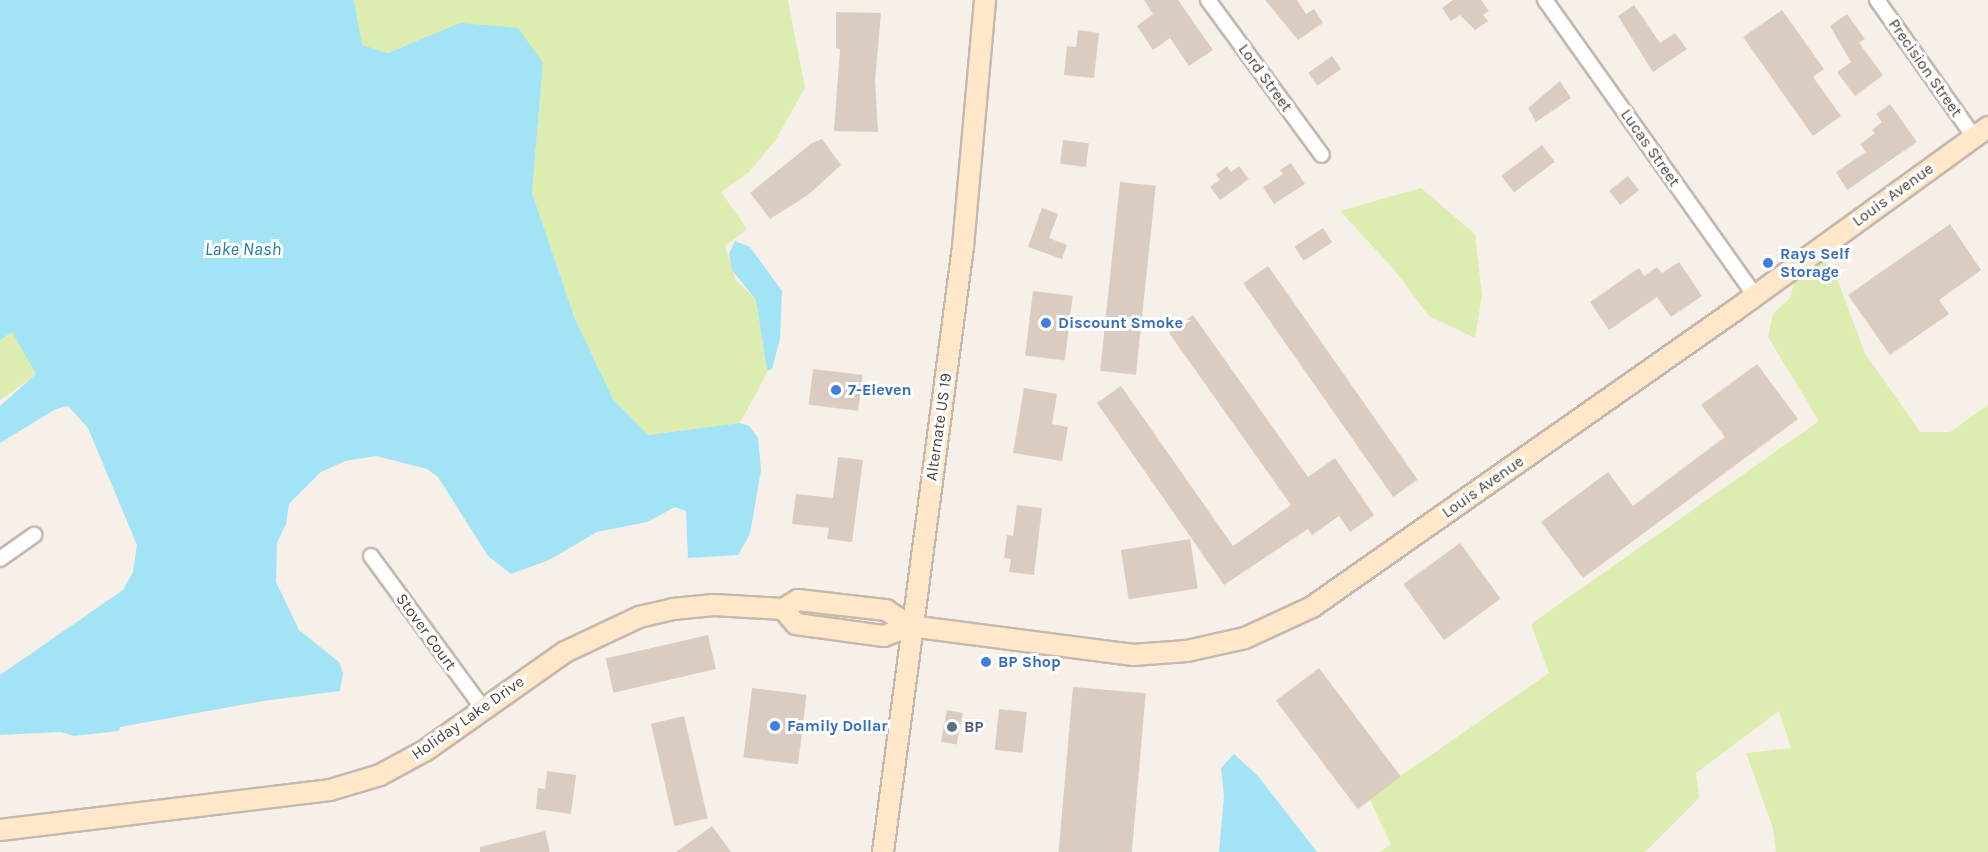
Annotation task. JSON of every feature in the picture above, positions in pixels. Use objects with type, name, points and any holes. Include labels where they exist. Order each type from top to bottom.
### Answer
[{"type":"street","name":"Alternate US 19","points":[[883,852],[910,626],[963,248],[985,0]]},
{"type":"street","name":"Lord Street","points":[[1208,0],[1322,155]]},
{"type":"street","name":"Lucas Street","points":[[1545,0],[1755,296]]},
{"type":"street","name":"Precision Street","points":[[1877,0],[1981,132]]},
{"type":"street","name":"Louis Avenue","points":[[910,626],[1133,655],[1187,651],[1245,638],[1306,611],[1755,296],[1981,132]]},
{"type":"street","points":[[0,559],[34,535]]},
{"type":"street","name":"Stover Court","points":[[371,556],[482,707]]},
{"type":"street","name":"Holiday Lake Drive","points":[[0,830],[330,790],[389,770],[426,750],[482,707],[565,652],[639,617],[714,605],[783,609],[798,600],[886,610],[910,626]]},
{"type":"green space","points":[[354,0],[788,0],[805,88],[775,141],[749,172],[721,192],[747,229],[725,246],[736,280],[756,300],[767,373],[740,423],[648,435],[613,399],[575,319],[532,193],[543,63],[417,41],[388,53],[362,45]]},
{"type":"green space","points":[[1421,188],[1475,234],[1482,295],[1475,338],[1429,316],[1392,267],[1340,211]]},
{"type":"green space","points":[[1823,260],[1838,281],[1865,353],[1920,432],[1950,432],[1988,405],[1988,852],[1776,852],[1773,828],[1746,753],[1791,748],[1779,711],[1696,773],[1699,798],[1645,852],[1380,852],[1391,844],[1369,798],[1549,673],[1531,624],[1819,421],[1768,337],[1773,314],[1790,298],[1795,278]]},
{"type":"green space","points":[[12,332],[37,374],[0,400],[0,340]]},
{"type":"water","name":"Lake Nash","points":[[0,0],[354,0],[362,45],[388,53],[460,23],[518,28],[543,63],[532,193],[575,319],[613,399],[648,435],[740,423],[749,426],[758,438],[761,470],[750,534],[738,555],[688,558],[686,511],[675,507],[647,522],[597,532],[549,560],[511,574],[488,556],[438,477],[427,469],[376,456],[345,461],[321,472],[289,504],[286,524],[277,543],[276,582],[299,630],[339,662],[343,673],[340,691],[263,701],[120,727],[119,731],[74,736],[61,732],[0,735],[0,675],[123,590],[133,572],[137,545],[88,428],[68,406],[56,409],[0,443],[0,406],[36,374],[12,332],[0,340]]},
{"type":"water","points":[[735,241],[750,247],[782,291],[780,339],[772,369],[767,371],[756,300],[732,270],[729,254]]},
{"type":"water","points":[[1234,754],[1258,776],[1317,852],[1219,852],[1224,796],[1221,768]]},
{"type":"building","points":[[1144,0],[1178,0],[1213,50],[1189,66],[1170,38],[1153,50],[1137,26],[1153,14]]},
{"type":"building","points":[[1265,0],[1297,0],[1306,14],[1314,9],[1323,23],[1298,40]]},
{"type":"building","points":[[1453,0],[1481,0],[1489,11],[1483,15],[1488,21],[1475,30],[1460,15],[1451,21],[1442,8]]},
{"type":"building","points":[[1634,5],[1660,43],[1675,33],[1687,49],[1653,72],[1618,16]]},
{"type":"building","points":[[1782,10],[1824,69],[1813,77],[1841,116],[1813,136],[1743,37]]},
{"type":"building","points":[[836,12],[881,13],[875,81],[878,132],[834,131],[840,49],[836,48]]},
{"type":"building","points":[[1847,14],[1865,39],[1859,43],[1883,75],[1855,96],[1837,72],[1851,62],[1830,26]]},
{"type":"building","points":[[1078,30],[1099,33],[1094,78],[1064,75],[1067,46],[1076,47]]},
{"type":"building","points":[[1332,56],[1341,69],[1317,86],[1308,73]]},
{"type":"building","points":[[1560,81],[1571,98],[1536,122],[1528,108]]},
{"type":"building","points":[[1890,104],[1917,142],[1847,190],[1836,172],[1866,152],[1860,144],[1875,133],[1872,130],[1882,122],[1876,114]]},
{"type":"building","points":[[822,139],[841,165],[808,195],[770,219],[750,193],[812,143]]},
{"type":"building","points":[[1063,140],[1089,143],[1086,167],[1060,164]]},
{"type":"building","points":[[1542,145],[1555,162],[1514,192],[1501,176]]},
{"type":"building","points":[[1291,163],[1305,184],[1274,204],[1263,187],[1283,174],[1280,170]]},
{"type":"building","points":[[1227,166],[1231,172],[1239,166],[1249,179],[1220,200],[1210,187],[1220,180],[1216,175]]},
{"type":"building","points":[[1628,176],[1639,190],[1620,205],[1609,191]]},
{"type":"building","points":[[1120,182],[1156,186],[1136,375],[1100,371]]},
{"type":"building","points":[[1042,208],[1058,214],[1049,238],[1067,245],[1062,259],[1028,247]]},
{"type":"building","points":[[1950,224],[1981,270],[1939,300],[1949,314],[1890,355],[1848,295]]},
{"type":"building","points":[[1323,228],[1332,242],[1304,261],[1294,247]]},
{"type":"building","points":[[1679,262],[1702,296],[1671,317],[1657,297],[1609,330],[1590,302],[1639,268],[1644,276],[1657,267],[1662,273]]},
{"type":"building","points":[[1268,266],[1418,480],[1393,497],[1243,283]]},
{"type":"building","points":[[1033,291],[1073,296],[1065,360],[1025,356]]},
{"type":"building","points":[[1193,315],[1308,477],[1335,458],[1374,515],[1350,532],[1339,516],[1312,535],[1308,529],[1224,585],[1097,403],[1121,386],[1233,546],[1291,505],[1169,333]]},
{"type":"building","points":[[1757,364],[1798,419],[1583,578],[1541,522],[1608,472],[1633,506],[1725,437],[1701,405]]},
{"type":"building","name":"7-Eleven","points":[[813,369],[863,375],[858,411],[809,405]]},
{"type":"building","points":[[1024,388],[1057,394],[1052,424],[1068,427],[1062,461],[1013,453]]},
{"type":"building","points":[[838,457],[863,460],[852,542],[827,539],[829,528],[792,524],[796,494],[833,498]]},
{"type":"building","points":[[1017,505],[1042,508],[1034,575],[1009,572],[1011,559],[1004,558],[1007,535],[1013,536]]},
{"type":"building","points":[[1190,539],[1198,588],[1129,599],[1121,550]]},
{"type":"building","points":[[1460,543],[1501,599],[1444,640],[1403,584]]},
{"type":"building","points":[[708,635],[716,669],[614,693],[606,659]]},
{"type":"building","points":[[1319,668],[1401,777],[1358,809],[1276,700]]},
{"type":"building","points":[[1073,687],[1146,693],[1132,852],[1059,852]]},
{"type":"building","name":"Family Dollar","points":[[752,688],[807,695],[798,764],[743,757]]},
{"type":"building","points":[[999,709],[1027,712],[1023,753],[995,750]]},
{"type":"building","name":"BP","points":[[947,710],[963,713],[957,744],[941,741]]},
{"type":"building","points":[[684,716],[708,818],[674,826],[651,724]]},
{"type":"building","points":[[547,771],[576,775],[571,814],[536,809],[538,788],[545,789]]},
{"type":"building","points":[[712,826],[731,852],[676,852]]},
{"type":"building","points":[[545,831],[550,852],[480,852],[480,847]]},
{"type":"place","name":"Rays Self Storage","points":[[1768,263]]},
{"type":"place","name":"Discount Smoke","points":[[1046,323]]},
{"type":"place","name":"7-Eleven","points":[[836,390]]},
{"type":"place","name":"BP Shop","points":[[986,662]]},
{"type":"place","name":"Family Dollar","points":[[775,726]]},
{"type":"place","name":"BP","points":[[952,727]]}]
